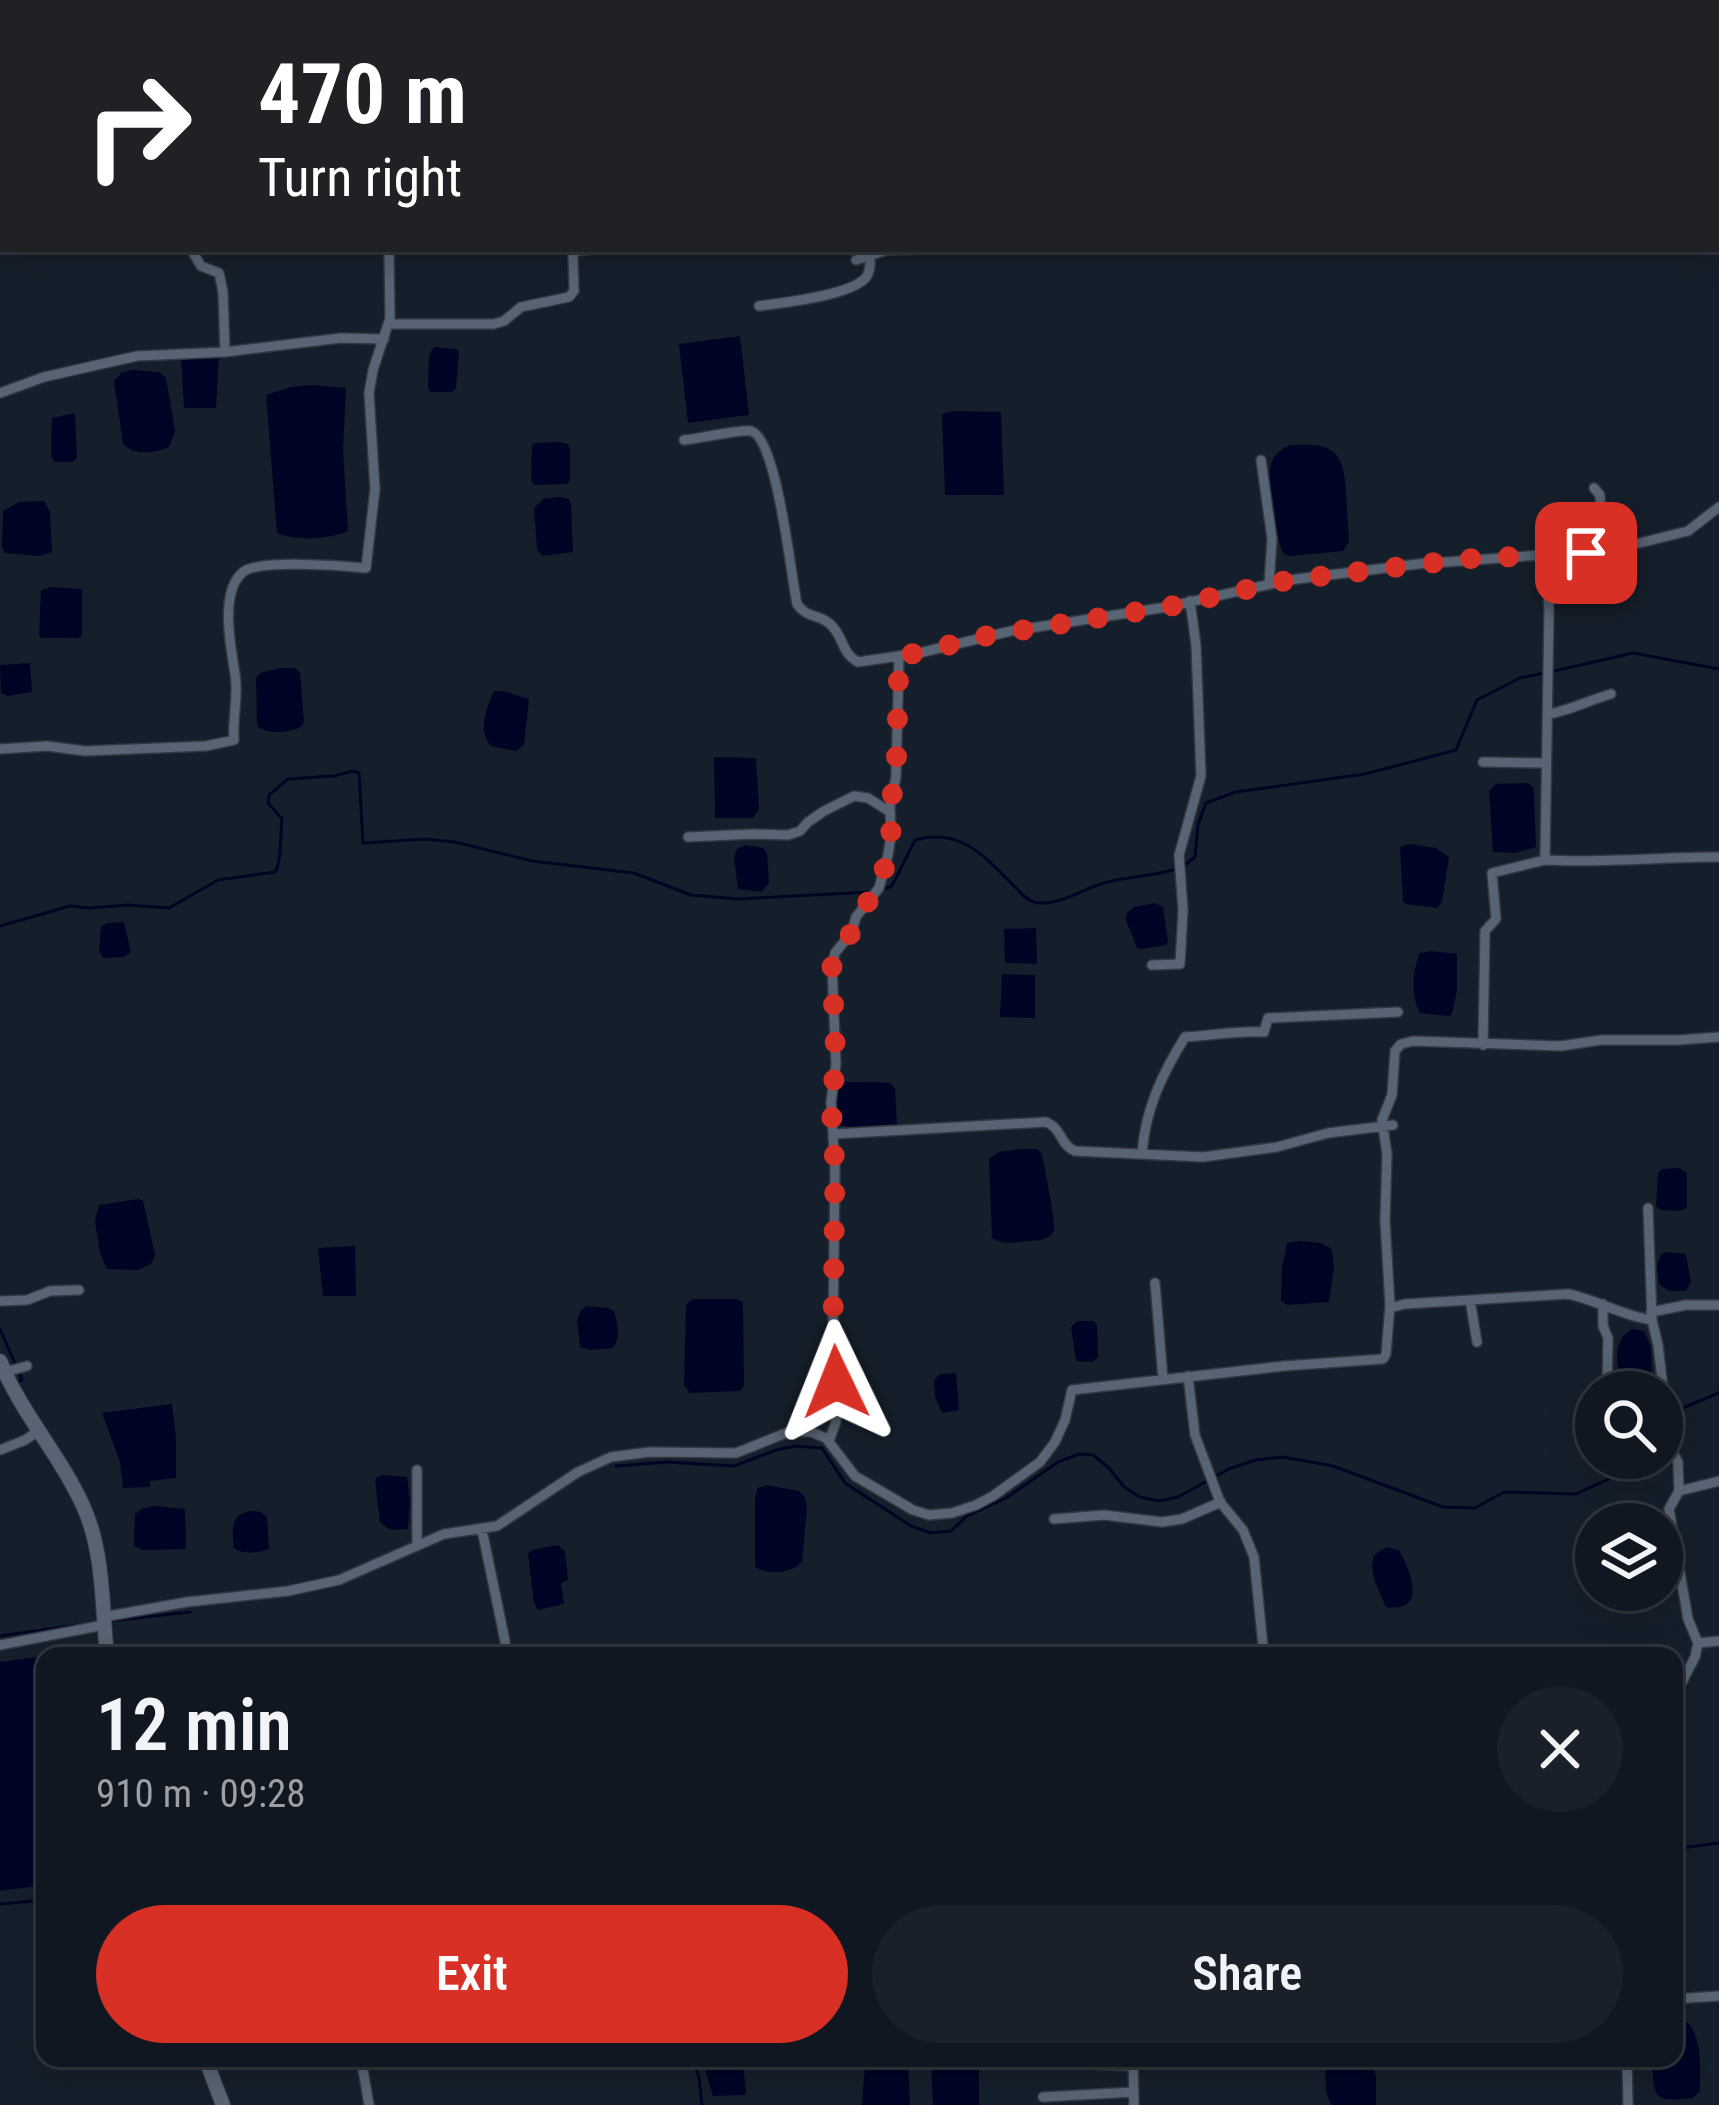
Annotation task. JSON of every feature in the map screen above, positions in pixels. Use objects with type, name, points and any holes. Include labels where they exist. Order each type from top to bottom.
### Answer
[{"type":"main road","points":[[12,1369],[17,1393],[92,1529],[106,1647]]},
{"type":"main road","points":[[208,2067],[223,2105]]},
{"type":"street","points":[[193,252],[201,266],[219,273],[225,352]]},
{"type":"street","points":[[0,749],[47,746],[85,751],[206,746],[234,740],[236,686],[229,611],[242,573],[286,565],[366,568],[370,556],[375,489],[369,393],[388,324],[387,252]]},
{"type":"street","points":[[388,324],[494,324],[521,307],[569,297],[574,291],[576,252]]},
{"type":"street","points":[[856,260],[881,252]]},
{"type":"street","points":[[759,307],[860,283],[870,269],[870,256]]},
{"type":"street","points":[[0,393],[44,377],[137,356],[225,352],[341,338],[383,339]]},
{"type":"street","points":[[684,440],[748,430],[757,434],[775,478],[800,610],[830,623],[846,654],[855,661],[899,657],[986,636],[1269,584],[1418,564],[1602,551],[1688,531],[1719,507]]},
{"type":"street","points":[[1262,460],[1272,539],[1269,584]]},
{"type":"street","points":[[1594,488],[1600,496],[1602,551]]},
{"type":"street","points":[[1545,554],[1549,609],[1545,860]]},
{"type":"street","points":[[1152,965],[1180,964],[1179,855],[1201,776],[1190,601]]},
{"type":"street","points":[[829,1441],[836,1422],[832,966],[856,917],[879,888],[891,835],[899,657]]},
{"type":"street","points":[[1548,714],[1611,694]]},
{"type":"street","points":[[1483,762],[1546,764]]},
{"type":"street","points":[[688,837],[788,836],[854,796],[868,798],[890,812]]},
{"type":"street","points":[[1483,1045],[1485,931],[1496,919],[1492,873],[1545,860],[1719,857]]},
{"type":"street","points":[[1142,1154],[1147,1116],[1163,1074],[1185,1037],[1234,1030],[1264,1032],[1268,1018],[1398,1012]]},
{"type":"street","points":[[0,1645],[187,1602],[339,1580],[444,1534],[497,1526],[578,1472],[611,1457],[650,1452],[736,1453],[791,1431],[811,1432],[829,1441],[848,1469],[866,1484],[920,1514],[952,1513],[976,1505],[1040,1462],[1065,1420],[1072,1390],[1383,1359],[1390,1308],[1385,1221],[1396,1047],[1413,1041],[1561,1046],[1601,1040],[1719,1037]]},
{"type":"street","points":[[834,1134],[1046,1122],[1075,1151],[1216,1156],[1388,1126]]},
{"type":"street","points":[[1648,1208],[1652,1316],[1670,1447],[1678,1462],[1679,1491],[1669,1509],[1688,1619],[1698,1643],[1683,1679]]},
{"type":"street","points":[[1155,1283],[1163,1379]]},
{"type":"street","points":[[0,1301],[79,1290]]},
{"type":"street","points":[[1390,1308],[1568,1294],[1636,1318],[1686,1305],[1719,1305]]},
{"type":"street","points":[[1470,1300],[1477,1342]]},
{"type":"street","points":[[1604,1304],[1607,1371]]},
{"type":"street","points":[[1188,1376],[1195,1435],[1220,1502],[1243,1530],[1253,1557],[1263,1647]]},
{"type":"street","points":[[0,1450],[40,1430]]},
{"type":"street","points":[[417,1470],[417,1546]]},
{"type":"street","points":[[1679,1491],[1719,1480]]},
{"type":"street","points":[[1054,1519],[1104,1515],[1162,1522],[1182,1519],[1220,1502]]},
{"type":"street","points":[[482,1530],[504,1647]]},
{"type":"street","points":[[1698,1643],[1719,1641]]},
{"type":"street","points":[[1683,1998],[1719,1996]]},
{"type":"street","points":[[363,2067],[369,2105]]},
{"type":"street","points":[[1133,2067],[1134,2105]]},
{"type":"street","points":[[1627,2067],[1628,2105]]},
{"type":"street","points":[[1043,2097],[1134,2092]]},
{"type":"water","points":[[740,336],[749,415],[688,423],[679,344]]},
{"type":"water","points":[[434,347],[459,353],[452,392],[430,392],[428,387],[429,355]]},
{"type":"water","points":[[219,357],[216,408],[184,408],[181,358]]},
{"type":"water","points":[[122,372],[159,372],[166,378],[175,431],[169,447],[138,452],[123,443],[114,381]]},
{"type":"water","points":[[312,385],[346,388],[343,450],[348,531],[331,536],[285,536],[277,533],[266,395]]},
{"type":"water","points":[[1001,412],[1004,495],[945,495],[942,414]]},
{"type":"water","points":[[75,413],[77,458],[54,462],[52,418]]},
{"type":"water","points":[[559,442],[570,448],[570,480],[534,485],[532,445]]},
{"type":"water","points":[[1290,445],[1317,445],[1339,458],[1349,542],[1343,551],[1289,556],[1281,549],[1269,477],[1274,457]]},
{"type":"water","points":[[543,499],[569,499],[571,505],[573,552],[543,556],[537,549],[534,508]]},
{"type":"water","points":[[44,501],[50,512],[52,552],[40,556],[5,553],[3,511],[19,502]]},
{"type":"water","points":[[82,589],[82,635],[78,638],[39,635],[41,590]]},
{"type":"water","points":[[30,663],[32,692],[1,693],[0,665]]},
{"type":"water","points":[[280,668],[300,672],[304,721],[297,728],[273,732],[257,726],[256,678]]},
{"type":"water","points":[[494,691],[529,699],[524,745],[516,751],[491,746],[487,740],[485,719]]},
{"type":"water","points":[[714,757],[756,758],[759,809],[753,818],[715,818]]},
{"type":"water","points":[[1527,783],[1534,794],[1536,847],[1493,852],[1489,791],[1496,784]]},
{"type":"water","points":[[746,845],[767,853],[769,883],[761,892],[738,889],[734,857]]},
{"type":"water","points":[[1400,847],[1436,848],[1449,857],[1437,908],[1403,901]]},
{"type":"water","points":[[1155,903],[1163,907],[1168,942],[1137,948],[1127,913]]},
{"type":"water","points":[[124,922],[131,952],[103,958],[101,927]]},
{"type":"water","points":[[1036,928],[1037,964],[1005,963],[1004,929]]},
{"type":"water","points":[[1420,953],[1457,954],[1457,991],[1449,1016],[1420,1013],[1415,1000],[1417,960]]},
{"type":"water","points":[[1002,974],[1035,975],[1035,1018],[1000,1017]]},
{"type":"water","points":[[890,1083],[895,1088],[897,1124],[839,1125],[839,1084]]},
{"type":"water","points":[[1037,1149],[1042,1154],[1054,1231],[1043,1239],[1005,1243],[992,1238],[989,1159]]},
{"type":"water","points":[[1679,1168],[1687,1173],[1687,1208],[1660,1210],[1656,1206],[1658,1173]]},
{"type":"water","points":[[139,1199],[155,1255],[151,1264],[138,1270],[107,1269],[95,1221],[99,1205]]},
{"type":"water","points":[[1287,1243],[1332,1249],[1329,1302],[1287,1305],[1281,1301]]},
{"type":"water","points":[[355,1246],[356,1296],[323,1296],[318,1248]]},
{"type":"water","points":[[1661,1254],[1686,1254],[1691,1282],[1686,1291],[1669,1291],[1659,1284],[1657,1266]]},
{"type":"water","points":[[693,1299],[743,1302],[744,1386],[740,1391],[690,1393],[684,1386],[686,1304]]},
{"type":"water","points":[[587,1306],[614,1311],[618,1335],[613,1348],[580,1347],[577,1320]]},
{"type":"water","points":[[1078,1321],[1097,1325],[1098,1357],[1092,1362],[1076,1361],[1071,1327]]},
{"type":"water","points":[[1644,1331],[1651,1347],[1652,1371],[1619,1371],[1618,1346],[1626,1333]]},
{"type":"water","points":[[956,1373],[959,1410],[942,1413],[934,1380],[940,1374]]},
{"type":"water","points":[[172,1404],[176,1478],[150,1481],[150,1487],[123,1488],[120,1462],[102,1413]]},
{"type":"water","points":[[407,1477],[408,1529],[391,1530],[380,1523],[375,1479]]},
{"type":"water","points":[[767,1485],[799,1491],[807,1509],[802,1562],[780,1572],[755,1567],[755,1497],[758,1488]]},
{"type":"water","points":[[155,1506],[185,1509],[186,1549],[134,1546],[135,1514]]},
{"type":"water","points":[[250,1511],[267,1517],[269,1549],[251,1553],[234,1548],[236,1520]]},
{"type":"water","points":[[558,1545],[565,1551],[568,1580],[561,1583],[564,1604],[538,1610],[528,1554]]},
{"type":"water","points":[[1386,1547],[1399,1550],[1411,1579],[1412,1597],[1399,1607],[1386,1607],[1375,1582],[1374,1555]]},
{"type":"water","points":[[36,1657],[36,1886],[0,1891],[0,1662]]},
{"type":"water","points":[[1684,2019],[1698,2046],[1700,2091],[1693,2098],[1669,2099],[1655,2089],[1653,2067],[1683,2067]]},
{"type":"water","points":[[704,2067],[743,2067],[744,2095],[713,2096]]},
{"type":"water","points":[[865,2067],[908,2067],[910,2105],[862,2105]]},
{"type":"water","points":[[931,2067],[979,2067],[979,2105],[933,2105]]},
{"type":"water","points":[[1325,2067],[1374,2067],[1376,2105],[1331,2105]]},
{"type":"waterway","points":[[1554,671],[1633,653],[1719,669]]},
{"type":"waterway","points":[[1185,865],[1195,857],[1206,803],[1236,792],[1365,774],[1456,750],[1477,700],[1520,678],[1544,673]]},
{"type":"waterway","points":[[0,926],[70,906],[169,908],[218,880],[275,872],[282,819],[268,803],[269,795],[288,779],[353,771],[359,773],[363,843],[455,842],[532,861],[634,873],[691,895],[738,899],[870,892]]},
{"type":"waterway","points":[[885,889],[892,886],[915,840],[932,837],[972,848],[1036,903],[1058,901],[1103,883],[1176,869]]},
{"type":"waterway","points":[[0,1329],[22,1380],[14,1384]]},
{"type":"waterway","points":[[1683,1409],[1719,1393]]},
{"type":"waterway","points":[[616,1466],[667,1462],[734,1466],[776,1450],[822,1448],[845,1483],[911,1526],[931,1533],[951,1531],[967,1516],[1079,1454],[1093,1455],[1124,1487],[1159,1501],[1178,1497],[1229,1469],[1283,1457],[1333,1466],[1443,1507],[1475,1508],[1504,1492],[1576,1494],[1609,1479]]},
{"type":"waterway","points":[[109,1621],[190,1612]]},
{"type":"waterway","points":[[0,1636],[99,1622]]},
{"type":"waterway","points":[[1683,1848],[1719,1843]]},
{"type":"waterway","points":[[0,1904],[36,1901]]},
{"type":"waterway","points":[[696,2067],[702,2105]]},
{"type":"route","points":[[836,1382],[832,966],[859,912],[879,888],[888,855],[896,777],[899,657],[986,636],[1167,607],[1289,580],[1464,559],[1586,553]]}]
